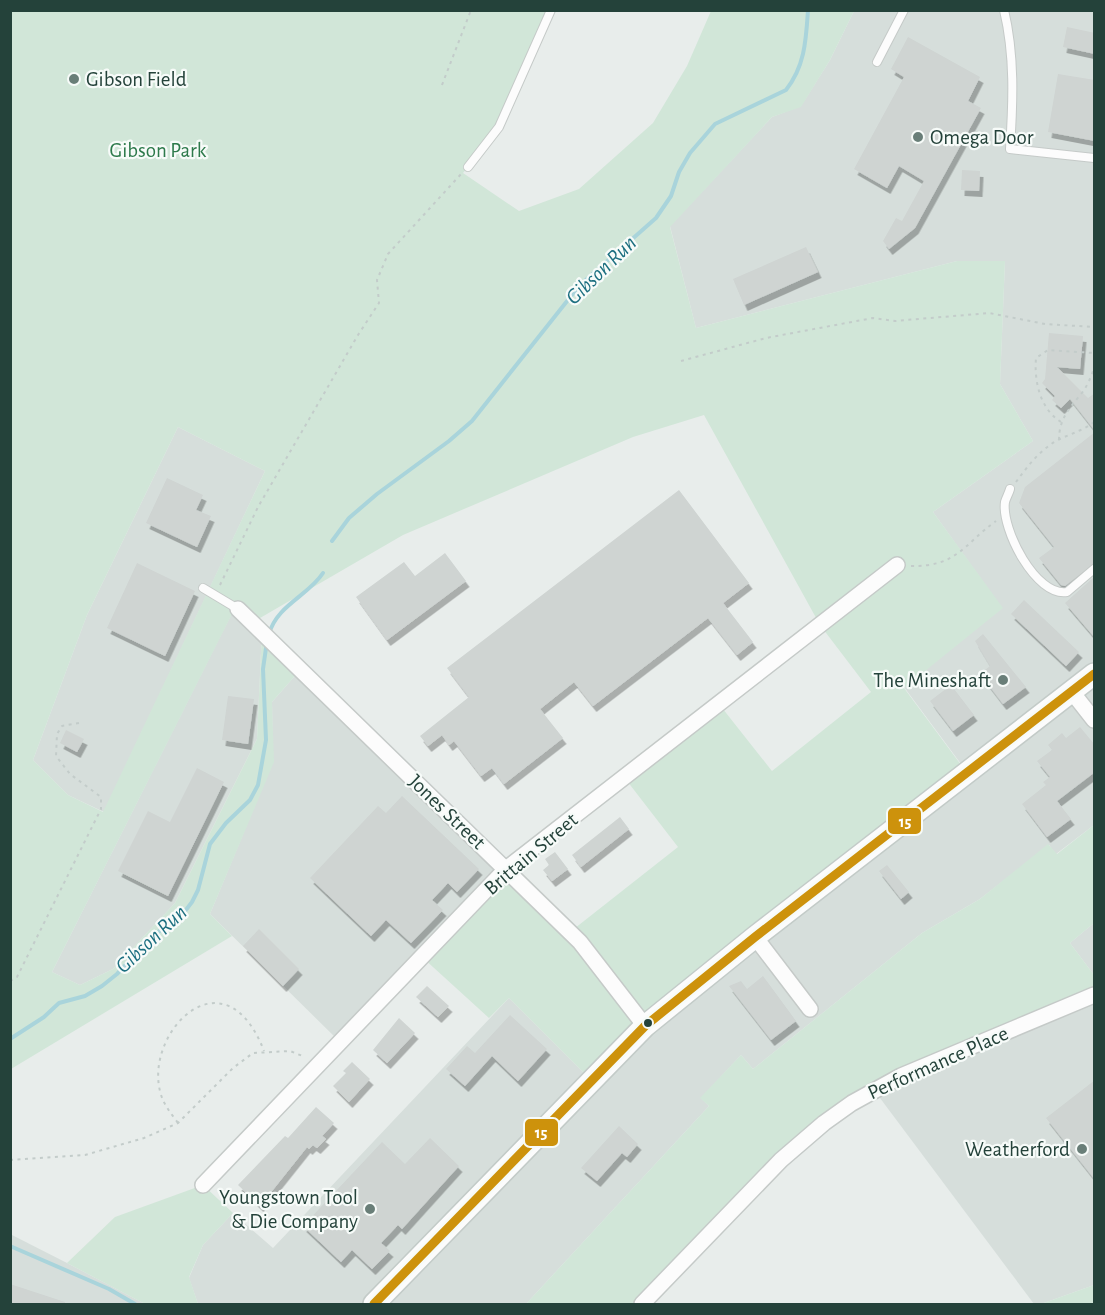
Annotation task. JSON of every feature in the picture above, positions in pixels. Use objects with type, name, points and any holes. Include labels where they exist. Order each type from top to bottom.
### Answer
[{"type":"main road","points":[[374,1305],[645,1026],[755,937],[1095,674]]},
{"type":"street","name":"Brittain Street","points":[[203,1185],[506,869],[897,565]]},
{"type":"street","name":"Jones Street","points":[[238,609],[580,942],[645,1026]]},
{"type":"street","points":[[1072,692],[1095,720]]},
{"type":"street","points":[[755,937],[810,1009]]},
{"type":"street","name":"Performance Place","points":[[642,1305],[781,1160],[843,1110],[901,1076],[1095,995]]},
{"type":"lane","points":[[468,167],[499,127],[551,10]]},
{"type":"lane","points":[[877,62],[904,10]]},
{"type":"lane","points":[[1004,10],[1012,73],[1010,148],[1095,158]]},
{"type":"lane","points":[[1010,489],[1005,502],[1006,516],[1017,548],[1028,567],[1052,591],[1066,592],[1095,569]]},
{"type":"lane","points":[[203,588],[238,609]]},
{"type":"path","points":[[442,85],[471,10]]},
{"type":"path","points":[[215,595],[263,498],[358,335],[376,309],[379,303],[377,280],[381,265],[388,254],[468,167]]},
{"type":"path","points":[[681,361],[766,338],[873,318],[895,321],[989,313],[1045,324],[1095,327]]},
{"type":"path","points":[[1061,422],[1045,406],[1037,386],[1036,358],[1048,350],[1095,353]]},
{"type":"path","points":[[1059,440],[1061,422],[1067,409],[1082,393],[1095,368]]},
{"type":"path","points":[[1010,489],[1034,459],[1059,440],[1086,429],[1095,422]]},
{"type":"path","points":[[897,565],[930,565],[947,560],[962,552],[986,528],[1006,516]]},
{"type":"path","points":[[10,981],[17,977],[41,934],[101,809],[101,798],[70,774],[56,756],[57,734],[62,726],[79,723]]},
{"type":"path","points":[[178,1123],[162,1098],[159,1066],[166,1044],[193,1010],[204,1004],[220,1002],[236,1007],[247,1018],[264,1051]]},
{"type":"path","points":[[10,1160],[85,1155],[144,1138],[178,1123],[233,1068],[253,1053],[290,1051],[303,1055],[317,1066]]},
{"type":"shaded area","points":[[854,11],[1094,11],[1094,825],[1056,854],[1049,845],[980,899],[922,933],[753,1069],[741,1055],[701,1098],[709,1106],[526,1304],[198,1304],[189,1278],[203,1245],[233,1213],[273,1248],[509,998],[591,1080],[967,772],[904,687],[1002,608],[933,512],[1033,441],[1000,384],[1005,261],[957,261],[696,328],[670,226],[772,117],[801,106],[830,60]]},
{"type":"shaded area","points":[[178,427],[265,471],[104,812],[68,795],[33,760],[87,615]]},
{"type":"shaded area","points":[[235,607],[262,631],[257,739],[175,903],[113,969],[80,985],[52,972]]},
{"type":"shaded area","points":[[301,669],[506,869],[340,1042],[210,914],[273,762],[272,702]]},
{"type":"shaded area","points":[[1094,923],[1094,975],[1070,943]]},
{"type":"shaded area","points":[[1094,995],[1094,1285],[1041,1304],[1034,1304],[874,1090]]},
{"type":"shaded area","points":[[10,1234],[67,1263],[145,1304],[11,1304]]},
{"type":"green space","name":"Gibson Park","points":[[11,11],[551,11],[499,127],[463,173],[519,211],[579,189],[653,123],[687,66],[711,11],[854,11],[830,60],[801,107],[772,117],[670,227],[696,328],[957,261],[1005,261],[1000,384],[1033,441],[933,512],[1003,608],[904,688],[967,773],[592,1081],[509,998],[489,1018],[422,957],[506,869],[570,932],[678,847],[624,777],[719,704],[772,771],[871,692],[820,625],[704,415],[633,437],[403,535],[253,622],[235,608],[52,972],[80,985],[113,969],[175,903],[257,739],[262,631],[301,669],[272,702],[274,762],[210,914],[232,936],[11,1069]],"holes":[[[178,427],[265,471],[103,812],[68,795],[33,760],[87,615]]]},
{"type":"green space","points":[[1094,825],[1094,923],[1070,943],[1094,975],[1094,995],[939,1059],[824,1123],[642,1304],[526,1304],[709,1106],[700,1098],[741,1055],[753,1069],[922,933],[980,899],[1048,844],[1057,854]]},
{"type":"green space","points":[[203,1185],[233,1213],[203,1245],[189,1277],[198,1304],[145,1304],[67,1263],[115,1217]]},
{"type":"green space","points":[[1094,1285],[1094,1304],[1041,1304]]},
{"type":"building","points":[[1067,27],[1095,33],[1095,54],[1063,47]]},
{"type":"building","name":"Omega Door","points":[[908,37],[980,77],[968,101],[981,108],[915,228],[889,249],[883,241],[896,218],[902,221],[924,181],[899,166],[887,188],[854,169],[904,77],[891,69]]},
{"type":"building","points":[[1058,74],[1095,80],[1095,141],[1048,132]]},
{"type":"building","points":[[962,170],[980,171],[979,191],[961,190]]},
{"type":"building","points":[[806,247],[818,272],[744,305],[733,279]]},
{"type":"building","points":[[1049,333],[1083,336],[1080,369],[1057,367],[1088,398],[1095,393],[1095,431],[1070,399],[1061,408],[1052,400],[1055,396],[1042,383],[1045,379]]},
{"type":"building","points":[[1095,432],[1095,563],[1065,586],[1061,585],[1039,558],[1054,547],[1019,503],[1025,487]]},
{"type":"building","points":[[167,478],[203,495],[196,510],[211,516],[197,547],[146,523]]},
{"type":"building","points":[[679,490],[749,583],[723,603],[753,642],[737,655],[708,618],[593,706],[574,682],[540,709],[563,738],[504,784],[492,768],[481,776],[454,741],[449,745],[442,735],[428,746],[420,736],[469,697],[447,668]]},
{"type":"building","points":[[445,553],[466,581],[387,640],[356,597],[404,562],[415,576]]},
{"type":"building","points":[[137,563],[195,591],[165,656],[107,628]]},
{"type":"building","points":[[1095,576],[1095,638],[1065,603]]},
{"type":"building","points":[[1024,600],[1079,652],[1066,666],[1011,614]]},
{"type":"building","name":"The Mineshaft","points":[[983,634],[1026,687],[1003,704],[980,674],[990,666],[975,641]]},
{"type":"building","points":[[951,685],[974,715],[953,731],[930,701]]},
{"type":"building","points":[[228,696],[254,699],[248,744],[222,740]]},
{"type":"building","points":[[1080,727],[1095,745],[1095,772],[1057,801],[1071,819],[1047,837],[1022,804],[1046,785],[1043,782],[1050,777],[1037,761],[1052,750],[1048,745],[1062,733],[1066,738]]},
{"type":"building","points":[[66,730],[84,739],[77,752],[60,743]]},
{"type":"building","points":[[197,768],[224,782],[168,896],[118,871],[148,811],[170,822]]},
{"type":"building","points":[[402,796],[479,869],[457,892],[448,883],[432,900],[443,910],[411,943],[386,920],[371,936],[310,878],[378,806],[386,813]]},
{"type":"building","points":[[620,817],[629,829],[581,867],[572,855]]},
{"type":"building","points":[[555,852],[568,869],[552,881],[543,870],[549,865],[545,859]]},
{"type":"building","points":[[887,865],[909,892],[901,899],[879,871]]},
{"type":"building","points":[[259,929],[299,969],[283,986],[243,946]]},
{"type":"building","points":[[763,976],[796,1021],[771,1040],[729,986],[741,981],[747,989]]},
{"type":"building","points":[[427,986],[449,1006],[438,1017],[416,997]]},
{"type":"building","points":[[510,1015],[547,1049],[518,1081],[492,1056],[465,1086],[446,1069],[467,1046],[475,1053]]},
{"type":"building","points":[[399,1018],[415,1033],[387,1063],[373,1050]]},
{"type":"building","points":[[352,1062],[370,1079],[349,1102],[333,1086],[346,1073],[343,1071]]},
{"type":"building","name":"Weatherford","points":[[1095,1080],[1095,1180],[1046,1118]]},
{"type":"building","points":[[316,1107],[334,1123],[322,1136],[326,1139],[317,1148],[313,1145],[309,1149],[307,1147],[260,1206],[238,1185],[285,1136],[288,1138]]},
{"type":"building","points":[[619,1126],[638,1144],[627,1157],[622,1153],[597,1181],[581,1168]]},
{"type":"building","name":"Youngstown Tool & Die Company","points":[[430,1138],[459,1166],[402,1229],[398,1225],[381,1243],[390,1251],[372,1269],[352,1250],[341,1262],[303,1226],[382,1142],[405,1164]]},
{"type":"building","points":[[10,1284],[65,1302],[65,1305],[10,1305]]},
{"type":"waterway","name":"Gibson Run","points":[[332,541],[349,518],[472,421],[579,286],[656,218],[671,196],[679,172],[690,153],[715,124],[786,90],[801,62],[808,10]]},
{"type":"waterway","name":"Gibson Run","points":[[269,634],[279,615],[323,573]]},
{"type":"waterway","name":"Gibson Run","points":[[10,1039],[44,1017],[59,1003],[85,996],[102,986],[117,974],[154,935],[182,915],[192,902],[198,890],[210,844],[226,823],[250,800],[258,785],[266,740],[263,669],[267,641]]},
{"type":"waterway","name":"Gibson Run","points":[[10,1246],[109,1289],[135,1304]]},
{"type":"transit line","name":"15","points":[[374,1304],[645,1026],[755,937],[1094,674]]},
{"type":"place","name":"Gibson Field","points":[[74,79]]},
{"type":"place","name":"Omega Door","points":[[918,137]]},
{"type":"place","name":"The Mineshaft","points":[[1003,680]]},
{"type":"place","name":"Weatherford","points":[[1082,1149]]},
{"type":"place","name":"Youngstown Tool & Die Company","points":[[370,1209]]}]
